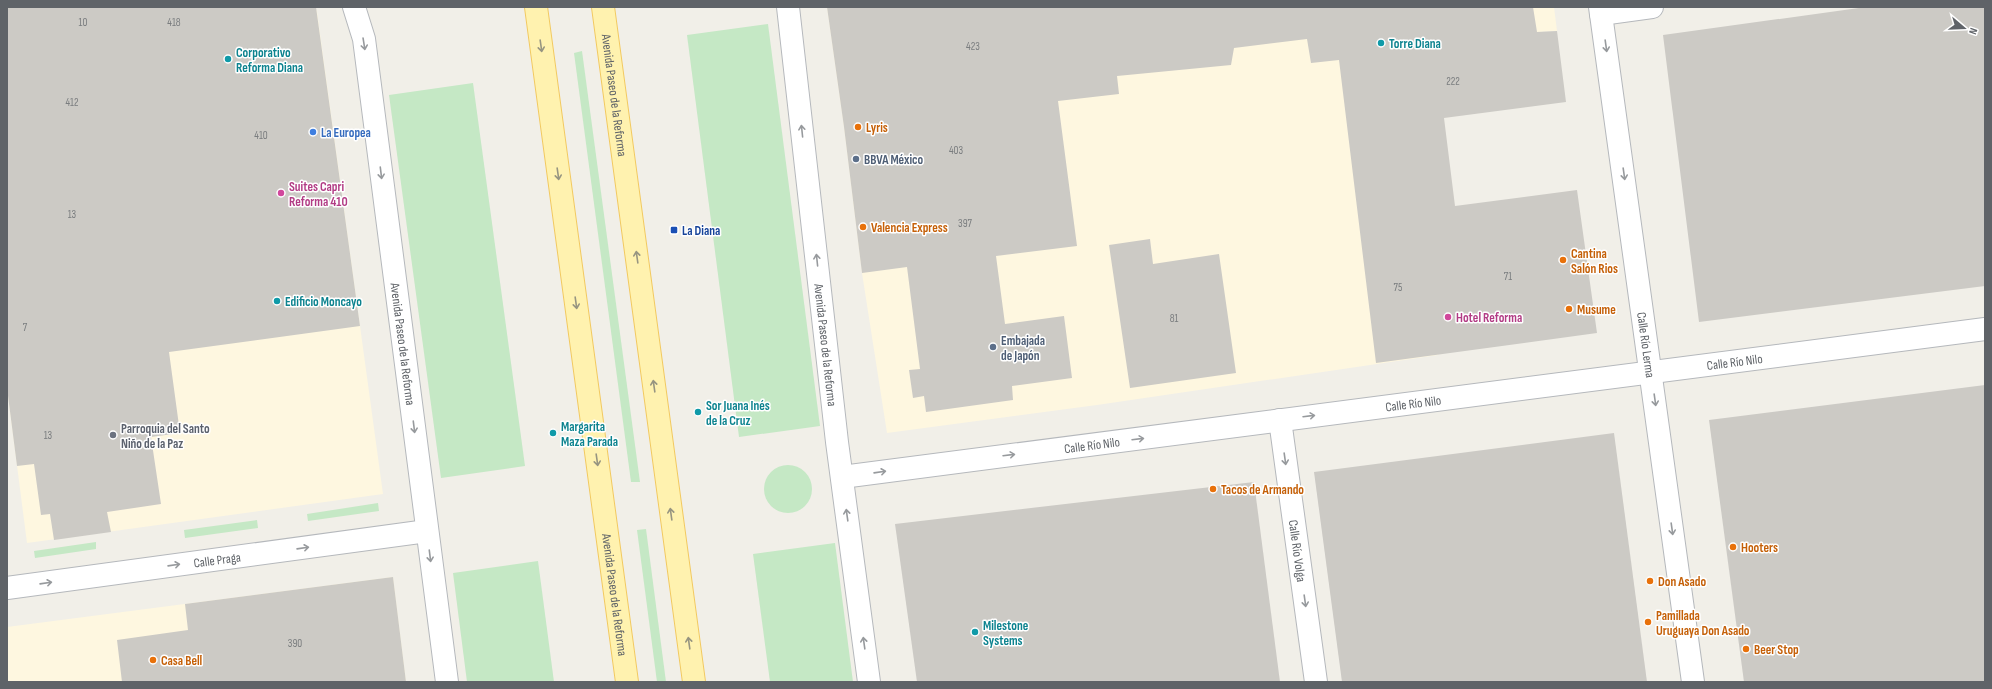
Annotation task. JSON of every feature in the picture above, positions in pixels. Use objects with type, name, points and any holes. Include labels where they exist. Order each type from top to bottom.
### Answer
[{"type":"main road","name":"Avenida Paseo de la Reforma","points":[[536,7],[627,682]]},
{"type":"main road","name":"Avenida Paseo de la Reforma","points":[[603,7],[694,682]]},
{"type":"street","name":"Avenida Paseo de la Reforma","points":[[354,7],[365,47],[427,531],[448,682]]},
{"type":"street","name":"Avenida Paseo de la Reforma","points":[[788,7],[842,477],[869,682]]},
{"type":"street","points":[[1601,11],[1652,7]]},
{"type":"street","name":"Calle Río Lerma","points":[[1601,11],[1693,682]]},
{"type":"street","name":"Calle Río Nilo","points":[[842,477],[1985,329]]},
{"type":"street","name":"Calle Río Volga","points":[[1280,420],[1316,682]]},
{"type":"street","name":"Calle Praga","points":[[7,588],[427,531]]},
{"type":"shaded area","points":[[7,7],[315,7],[317,12],[383,494],[27,543],[7,388]]},
{"type":"shaded area","points":[[827,7],[1554,7],[1557,31],[1537,32],[1339,60],[1419,211],[1438,355],[1097,405],[887,433],[862,273],[844,127]]},
{"type":"shaded area","points":[[393,577],[406,682],[7,682],[7,627]]},
{"type":"green space","points":[[768,24],[820,426],[739,437],[687,35]]},
{"type":"green space","points":[[582,51],[640,482],[631,482],[574,53]]},
{"type":"green space","points":[[473,83],[525,466],[441,478],[389,95]]},
{"type":"green space","points":[[788,465],[797,467],[805,472],[810,480],[812,489],[810,498],[805,506],[797,511],[788,513],[779,511],[771,506],[766,498],[764,489],[766,480],[771,472],[779,467]]},
{"type":"green space","points":[[378,503],[379,511],[308,521],[307,514]]},
{"type":"green space","points":[[257,520],[258,528],[185,538],[184,530]]},
{"type":"green space","points":[[646,529],[666,682],[657,682],[637,530]]},
{"type":"green space","points":[[96,542],[96,549],[35,558],[34,551]]},
{"type":"green space","points":[[835,543],[853,682],[770,682],[753,554]]},
{"type":"green space","points":[[538,561],[554,682],[467,682],[453,573]]},
{"type":"building","points":[[7,7],[316,7],[360,326],[169,352],[180,433],[151,437],[161,504],[107,512],[111,532],[54,540],[50,514],[41,515],[34,464],[17,466],[7,388]]},
{"type":"building","points":[[827,7],[1533,7],[1537,32],[1557,31],[1566,102],[1444,118],[1455,206],[1577,190],[1597,333],[1376,363],[1339,60],[1311,63],[1307,39],[1234,48],[1231,65],[1117,76],[1119,94],[1058,101],[1077,246],[996,256],[1005,324],[1064,316],[1072,378],[1012,386],[1013,400],[926,412],[924,396],[913,398],[909,370],[920,369],[907,267],[862,273],[844,127]]},
{"type":"building","points":[[1866,7],[1985,7],[1985,286],[1699,322],[1663,35]]},
{"type":"building","points":[[1150,239],[1153,264],[1219,254],[1236,373],[1130,388],[1109,245]]},
{"type":"building","points":[[1985,385],[1985,682],[1744,682],[1709,420]]},
{"type":"building","points":[[1614,433],[1647,682],[1342,682],[1314,472]]},
{"type":"building","points":[[1254,482],[1280,682],[917,682],[895,524]]},
{"type":"building","points":[[393,577],[406,682],[122,682],[117,640],[188,630],[185,604]]},
{"type":"place","name":"Torre Diana","points":[[1381,43]]},
{"type":"place","name":"Corporativo Reforma Diana","points":[[228,59]]},
{"type":"place","name":"Lyris","points":[[858,127]]},
{"type":"place","name":"La Europea","points":[[313,132]]},
{"type":"place","name":"BBVA México","points":[[856,159]]},
{"type":"place","name":"Suites Capri Reforma 410","points":[[281,193]]},
{"type":"place","name":"Valencia Express","points":[[863,227]]},
{"type":"place","name":"La Diana","points":[[674,230]]},
{"type":"place","name":"Cantina Salón Rios","points":[[1563,260]]},
{"type":"place","name":"Edificio Moncayo","points":[[277,301]]},
{"type":"place","name":"Musume","points":[[1569,309]]},
{"type":"place","name":"Hotel Reforma","points":[[1448,317]]},
{"type":"place","name":"Embajada de Japón","points":[[993,347]]},
{"type":"place","name":"Sor Juana Inés de la Cruz","points":[[698,412]]},
{"type":"place","name":"Margarita Maza Parada","points":[[553,433]]},
{"type":"place","name":"Parroquia del Santo Niño de la Paz","points":[[113,435]]},
{"type":"place","name":"Tacos de Armando","points":[[1213,489]]},
{"type":"place","name":"Hooters","points":[[1733,547]]},
{"type":"place","name":"Don Asado","points":[[1650,581]]},
{"type":"place","name":"Pamillada Uruguaya Don Asado","points":[[1648,622]]},
{"type":"place","name":"Milestone Systems","points":[[975,632]]},
{"type":"place","name":"Beer Stop","points":[[1746,649]]},
{"type":"place","name":"Casa Bell","points":[[153,660]]}]
